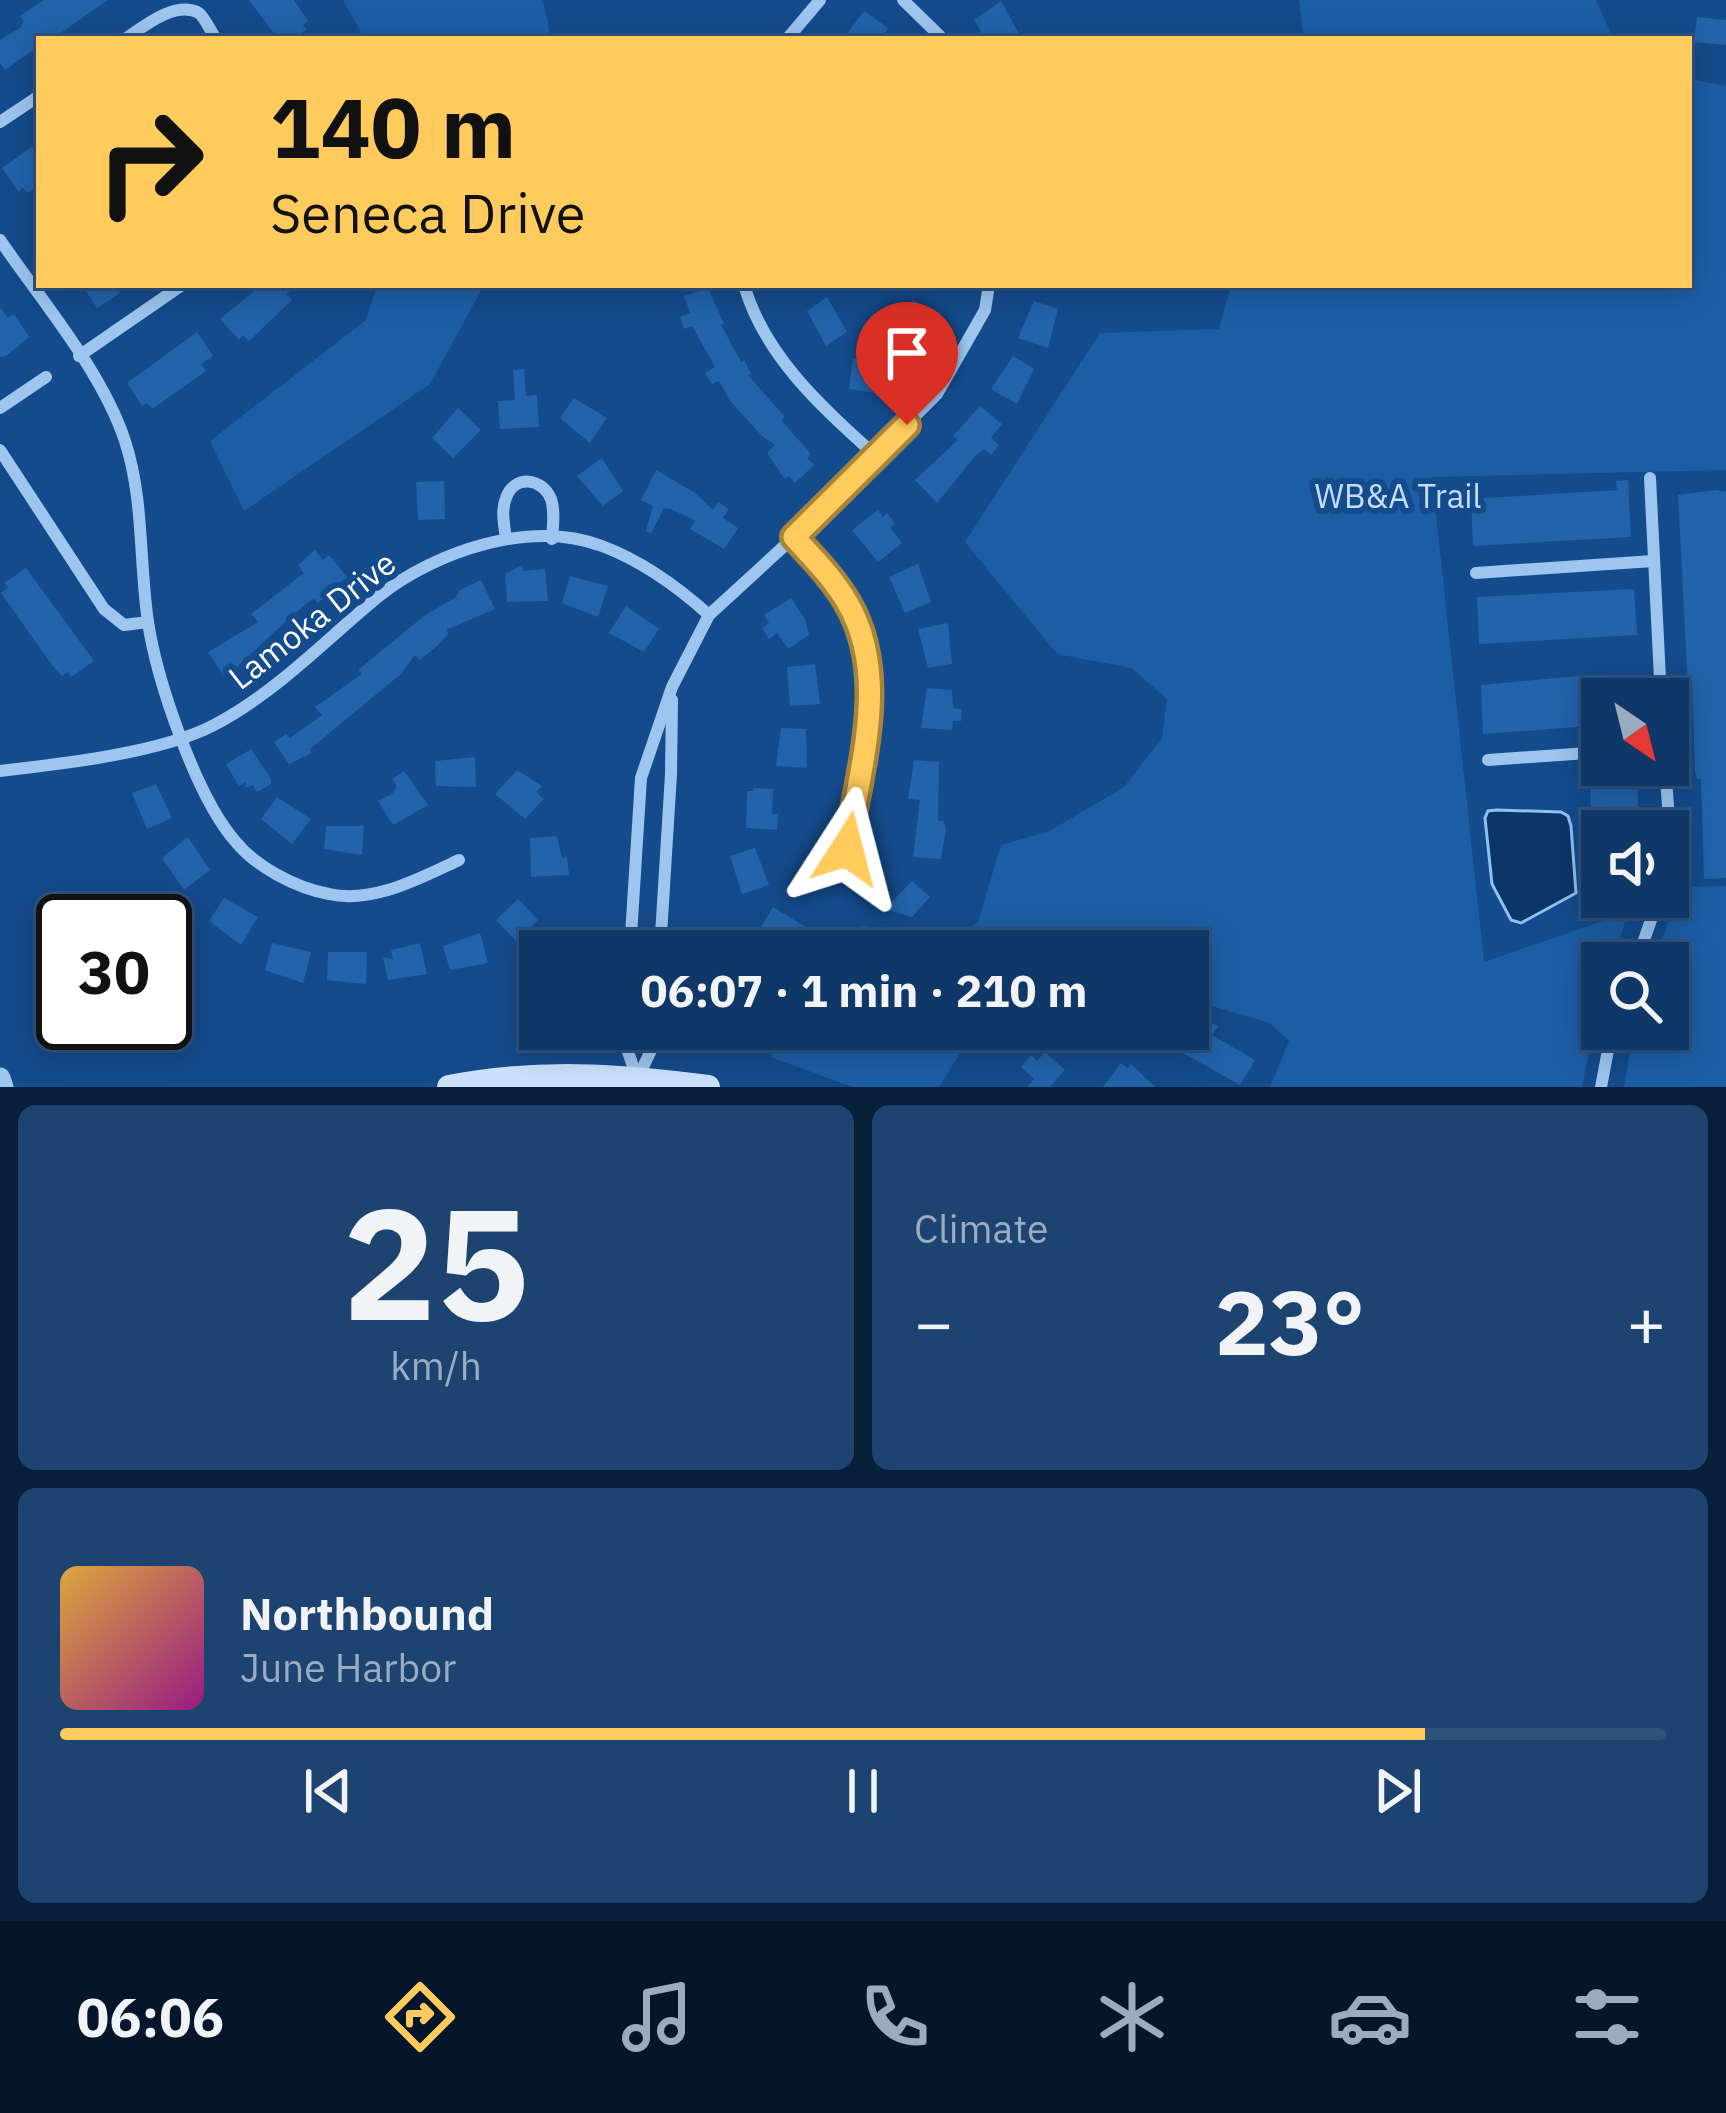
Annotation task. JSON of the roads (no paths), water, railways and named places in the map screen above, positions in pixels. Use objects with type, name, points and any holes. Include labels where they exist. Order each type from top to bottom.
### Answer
[{"type":"main road","points":[[449,1087],[503,1077],[708,1087]]},
{"type":"street","points":[[790,36],[820,0]]},
{"type":"street","points":[[902,0],[941,36]]},
{"type":"street","points":[[129,36],[165,12],[182,8],[200,13],[214,36]]},
{"type":"street","points":[[0,122],[36,98]]},
{"type":"street","points":[[0,240],[80,356],[124,437],[136,480],[148,622],[182,740],[217,816],[236,843],[261,865],[332,896],[372,893],[410,883],[459,860]]},
{"type":"street","points":[[80,356],[178,288]]},
{"type":"street","points":[[745,288],[770,344],[796,381],[876,456]]},
{"type":"street","points":[[631,930],[641,778],[672,687],[710,615],[937,394],[985,310],[989,288]]},
{"type":"street","points":[[0,408],[46,377]]},
{"type":"street","points":[[0,450],[111,618],[124,626],[148,622]]},
{"type":"street","points":[[1650,478],[1660,678]]},
{"type":"street","points":[[506,538],[504,502],[515,484],[526,481],[548,492],[553,505],[552,539]]},
{"type":"street","points":[[794,537],[849,605],[862,632],[869,668],[871,696],[847,849]]},
{"type":"street","name":"Lamoka Drive","points":[[0,771],[182,740],[253,703],[382,594],[444,556],[506,538],[598,544],[642,564],[710,615]]},
{"type":"street","points":[[1476,573],[1653,561]]},
{"type":"street","points":[[661,930],[672,687]]},
{"type":"street","points":[[1488,760],[1581,753]]},
{"type":"street","points":[[627,1050],[637,1082]]},
{"type":"street","points":[[637,1082],[651,1050]]},
{"type":"street","points":[[1601,1087],[1608,1050]]},
{"type":"street","points":[[0,1078],[3,1087]]},
{"type":"park label","name":"WB&A Trail","points":[[1398,496]]}]
